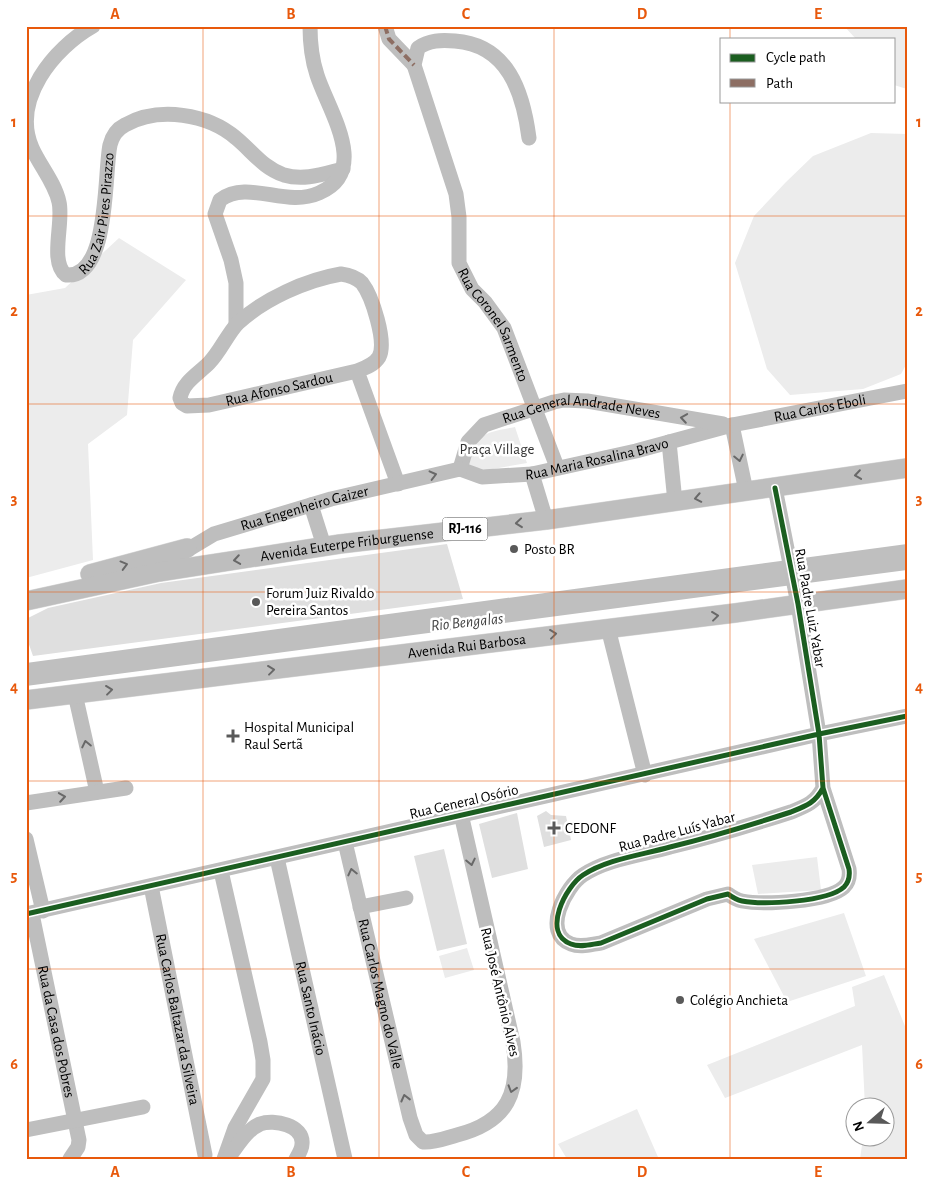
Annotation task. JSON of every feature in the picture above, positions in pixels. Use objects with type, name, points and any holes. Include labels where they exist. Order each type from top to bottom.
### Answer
[{"type":"main road","name":"Avenida Euterpe Friburguense","points":[[26,602],[159,572],[324,546],[546,520],[907,468]]},
{"type":"main road","points":[[26,592],[187,548]]},
{"type":"main road","name":"Avenida Rui Barbosa","points":[[26,700],[608,628],[796,595],[907,589]]},
{"type":"street","name":"Rua Zair Pires Pirazzo","points":[[93,26],[81,33],[64,48],[36,81],[28,110],[28,132],[31,147],[60,203],[58,262],[66,275],[80,271],[93,256],[104,217],[110,144],[115,133],[134,121],[149,117],[176,115],[207,121],[235,137],[274,171],[290,176],[313,176],[343,169]]},
{"type":"street","points":[[236,324],[236,283],[231,260],[215,214],[220,200],[236,192],[285,199],[311,196],[328,188],[343,169],[343,146],[339,129],[317,76],[311,46],[310,26]]},
{"type":"street","name":"Rua Coronel Sarmento","points":[[385,26],[389,39],[414,65],[456,194],[459,217],[458,253],[461,269],[472,289],[485,302],[504,328],[525,385],[536,407],[557,467]]},
{"type":"street","points":[[414,65],[418,48],[433,41],[461,41],[476,45],[497,57],[513,80],[524,112],[529,138]]},
{"type":"street","points":[[236,324],[254,311],[294,289],[333,276],[349,275],[362,284],[382,339],[380,355],[376,361],[357,371],[398,484]]},
{"type":"street","name":"Rua Afonso Sardou","points":[[236,324],[219,352],[184,386],[180,398],[182,403],[187,406],[209,405],[357,371]]},
{"type":"street","name":"Rua Carlos Eboli","points":[[732,425],[907,391]]},
{"type":"street","name":"Rua General Andrade Neves","points":[[460,469],[468,442],[478,430],[491,421],[564,400],[587,401],[702,422],[732,425]]},
{"type":"street","points":[[732,425],[746,491]]},
{"type":"street","name":"Rua Maria Rosalina Bravo","points":[[460,469],[482,477],[532,474],[669,442],[732,425]]},
{"type":"street","points":[[669,442],[675,502]]},
{"type":"street","name":"Rua Engenheiro Gaizer","points":[[159,572],[187,548],[214,534],[311,505],[460,469]]},
{"type":"street","points":[[532,474],[546,520]]},
{"type":"street","name":"Rua Padre Luiz Yabar","points":[[775,488],[796,595],[819,734]]},
{"type":"street","points":[[311,505],[324,546]]},
{"type":"street","points":[[608,628],[645,775]]},
{"type":"street","points":[[76,694],[97,792]]},
{"type":"street","name":"Rua General Osório","points":[[34,913],[461,814],[907,716]]},
{"type":"street","name":"Rua Padre Luís Yabar","points":[[819,734],[823,788],[849,869],[849,878],[846,885],[840,890],[829,895],[766,904],[739,900],[728,894],[707,900],[601,943],[584,946],[570,944],[560,936],[556,923],[565,894],[583,875],[624,859],[791,812],[818,799],[823,788]]},
{"type":"street","points":[[26,803],[126,788]]},
{"type":"street","name":"Rua José Antônio Alves","points":[[423,1142],[462,1134],[495,1118],[504,1109],[511,1095],[516,1072],[513,1042],[461,814]]},
{"type":"street","name":"Rua da Casa dos Pobres","points":[[26,839],[34,913],[77,1125],[78,1147],[70,1159]]},
{"type":"street","name":"Rua Carlos Magno do Valle","points":[[345,842],[410,1118],[416,1135],[423,1142]]},
{"type":"street","name":"Rua Santo Inácio","points":[[277,858],[345,1159]]},
{"type":"street","points":[[221,871],[260,1042],[264,1070],[263,1079],[228,1144],[226,1159]]},
{"type":"street","name":"Rua Carlos Baltazar da Silveira","points":[[151,886],[205,1155]]},
{"type":"street","points":[[360,907],[406,898]]},
{"type":"street","points":[[26,1130],[77,1125],[143,1107]]},
{"type":"street","points":[[226,1159],[253,1128],[268,1122],[278,1122],[297,1130],[302,1144],[296,1159]]},
{"type":"green space","points":[[844,26],[907,26],[907,89],[896,86],[896,38],[855,38]]},
{"type":"green space","points":[[871,133],[907,134],[907,363],[901,374],[863,389],[790,395],[767,369],[735,263],[754,216],[813,156]]},
{"type":"green space","points":[[119,238],[186,280],[133,340],[127,415],[88,444],[93,560],[26,578],[26,295],[65,288]]},
{"type":"green space","name":"Praça Village","points":[[515,427],[527,463],[487,470],[468,466],[475,447],[483,436],[495,431]]},
{"type":"green space","points":[[817,857],[821,890],[758,894],[752,865]]},
{"type":"green space","points":[[844,913],[866,976],[787,1002],[754,939]]},
{"type":"green space","points":[[467,948],[474,970],[445,978],[439,956]]},
{"type":"green space","points":[[884,975],[907,1031],[907,1159],[860,1159],[862,1148],[896,1148],[896,1098],[865,1098],[862,1045],[725,1098],[707,1065],[855,1006],[852,987]]},
{"type":"green space","points":[[637,1109],[658,1157],[567,1159],[558,1144]]},
{"type":"water","name":"Rio Bengalas","points":[[907,544],[907,570],[26,686],[26,663]]},
{"type":"building","name":"Forum Juiz Rivaldo Pereira Santos","points":[[447,544],[463,599],[33,656],[26,636],[26,619],[48,608],[161,583]]},
{"type":"building","name":"CEDONF","points":[[546,811],[551,815],[566,816],[571,840],[544,847],[537,816]]},
{"type":"building","points":[[517,813],[528,869],[492,878],[479,824]]},
{"type":"building","points":[[444,849],[467,944],[437,951],[414,856]]},
{"type":"marked path","points":[[385,26],[389,39],[414,65]]},
{"type":"cycle path","points":[[775,488],[798,604],[819,734],[823,788],[849,869],[848,881],[844,887],[836,892],[795,901],[765,903],[742,901],[728,894],[707,899],[601,943],[579,946],[571,944],[562,938],[558,930],[559,909],[570,889],[583,875],[614,861],[716,835],[791,812],[810,803],[823,788]]},
{"type":"cycle path","points":[[26,914],[819,734],[907,716]]},
{"type":"place","name":"Posto BR","points":[[514,549]]},
{"type":"place","name":"Forum Juiz Rivaldo Pereira Santos","points":[[256,602]]},
{"type":"place","name":"Hospital Municipal Raul Sertã","points":[[233,736]]},
{"type":"place","name":"CEDONF","points":[[554,828]]},
{"type":"place","name":"Colégio Anchieta","points":[[680,1000]]}]
